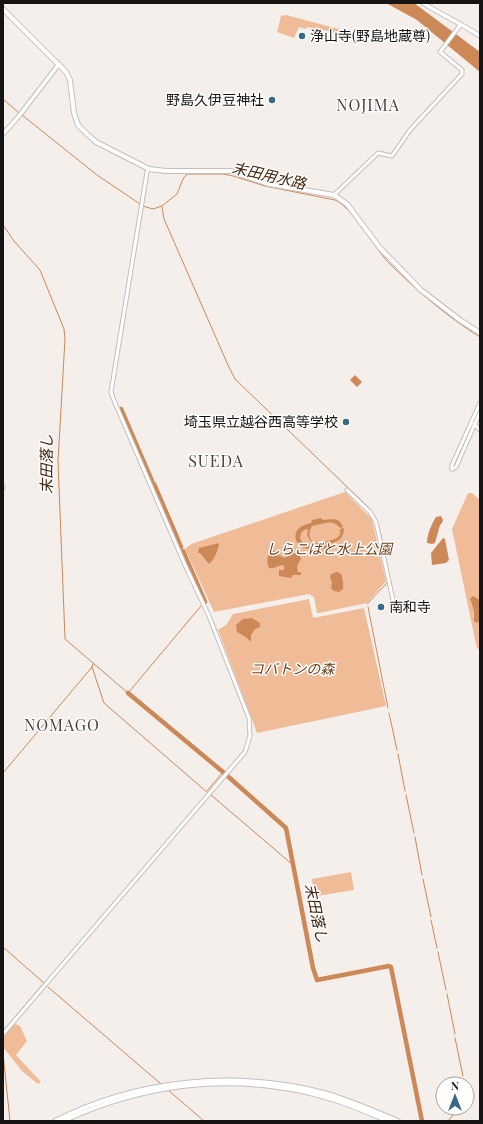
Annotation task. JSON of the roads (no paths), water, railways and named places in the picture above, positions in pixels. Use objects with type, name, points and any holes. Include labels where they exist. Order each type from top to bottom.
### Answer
[{"type":"main road","points":[[423,3],[480,36]]},
{"type":"main road","points":[[3,9],[66,72],[70,80],[76,119],[83,131],[102,145],[149,169],[166,171],[230,172],[269,184],[334,195],[348,204],[377,244],[418,287],[460,320],[480,333]]},
{"type":"main road","points":[[3,134],[19,116],[59,64]]},
{"type":"main road","points":[[55,1121],[91,1104],[144,1089],[185,1082],[226,1080],[273,1083],[324,1093],[357,1104],[398,1121]]},
{"type":"main road","points":[[63,1121],[100,1105],[146,1092],[185,1085],[223,1083],[265,1085],[303,1091],[353,1106],[389,1121]]},
{"type":"street","points":[[334,195],[378,153],[392,156],[410,130],[462,74],[462,70],[440,52],[461,24]]},
{"type":"street","points":[[3,1034],[245,752],[248,746],[251,731],[249,718],[209,616],[135,451],[111,392],[147,172],[149,169]]},
{"type":"street","points":[[480,403],[473,423],[456,467],[452,469],[452,465],[473,423],[480,412]]},
{"type":"street","points":[[473,423],[480,430]]},
{"type":"street","points":[[347,490],[370,512],[376,522],[393,600]]},
{"type":"waterway","name":"末田用水路","points":[[3,99],[19,113]]},
{"type":"waterway","name":"末田用水路","points":[[22,115],[97,175],[140,204]]},
{"type":"waterway","name":"末田用水路","points":[[143,206],[153,209],[162,206],[177,194],[183,179],[187,174],[223,174],[265,186],[335,200],[348,210],[355,218],[388,262],[443,311],[480,337]]},
{"type":"waterway","points":[[162,207],[164,219],[235,379],[369,508],[379,527],[386,561]]},
{"type":"waterway","name":"末田落し","points":[[3,225],[14,241],[40,270],[64,329],[65,339],[58,461],[65,639],[128,693],[201,606]]},
{"type":"waterway","name":"末田落し","points":[[121,409],[152,481]]},
{"type":"waterway","name":"末田落し","points":[[154,484],[170,521]]},
{"type":"waterway","name":"末田落し","points":[[171,523],[181,547]]},
{"type":"waterway","name":"末田落し","points":[[183,551],[205,602]]},
{"type":"waterway","points":[[367,604],[388,582]]},
{"type":"waterway","points":[[368,607],[388,708]]},
{"type":"waterway","points":[[3,773],[93,664]]},
{"type":"waterway","points":[[92,667],[104,703],[208,793]]},
{"type":"waterway","name":"末田落し","points":[[128,693],[223,772],[286,828],[313,968],[317,980],[389,966],[391,967],[422,1121]]},
{"type":"waterway","points":[[389,713],[397,750]]},
{"type":"waterway","points":[[398,754],[405,791]]},
{"type":"waterway","points":[[207,791],[223,772]]},
{"type":"waterway","points":[[211,795],[293,865]]},
{"type":"waterway","points":[[406,795],[414,833]]},
{"type":"waterway","points":[[415,837],[422,875]]},
{"type":"waterway","points":[[423,879],[431,917]]},
{"type":"waterway","points":[[431,920],[437,948]]},
{"type":"waterway","points":[[3,947],[44,983],[3,1031]]},
{"type":"waterway","points":[[438,952],[446,990]]},
{"type":"waterway","points":[[48,987],[161,1084]]},
{"type":"waterway","points":[[447,994],[455,1034]]},
{"type":"waterway","points":[[455,1038],[463,1076]]},
{"type":"waterway","points":[[3,1053],[10,1121]]},
{"type":"waterway","points":[[168,1090],[204,1121]]},
{"type":"waterway","points":[[448,1121],[452,1116]]},
{"type":"place","name":"浄山寺(野島地蔵尊)","points":[[302,36]]},
{"type":"place","name":"野島久伊豆神社","points":[[272,100]]},
{"type":"place","name":"埼玉県立越谷西高等学校","points":[[346,422]]},
{"type":"place","name":"南和寺","points":[[381,607]]},
{"type":"district","name":"NOJIMA","points":[[368,105]]},
{"type":"district","name":"SUEDA","points":[[216,461]]},
{"type":"district","name":"NOMAGO","points":[[62,725]]},
{"type":"park label","name":"しらこばと水上公園","points":[[329,549]]},
{"type":"park label","name":"コバトンの森","points":[[292,669]]}]
